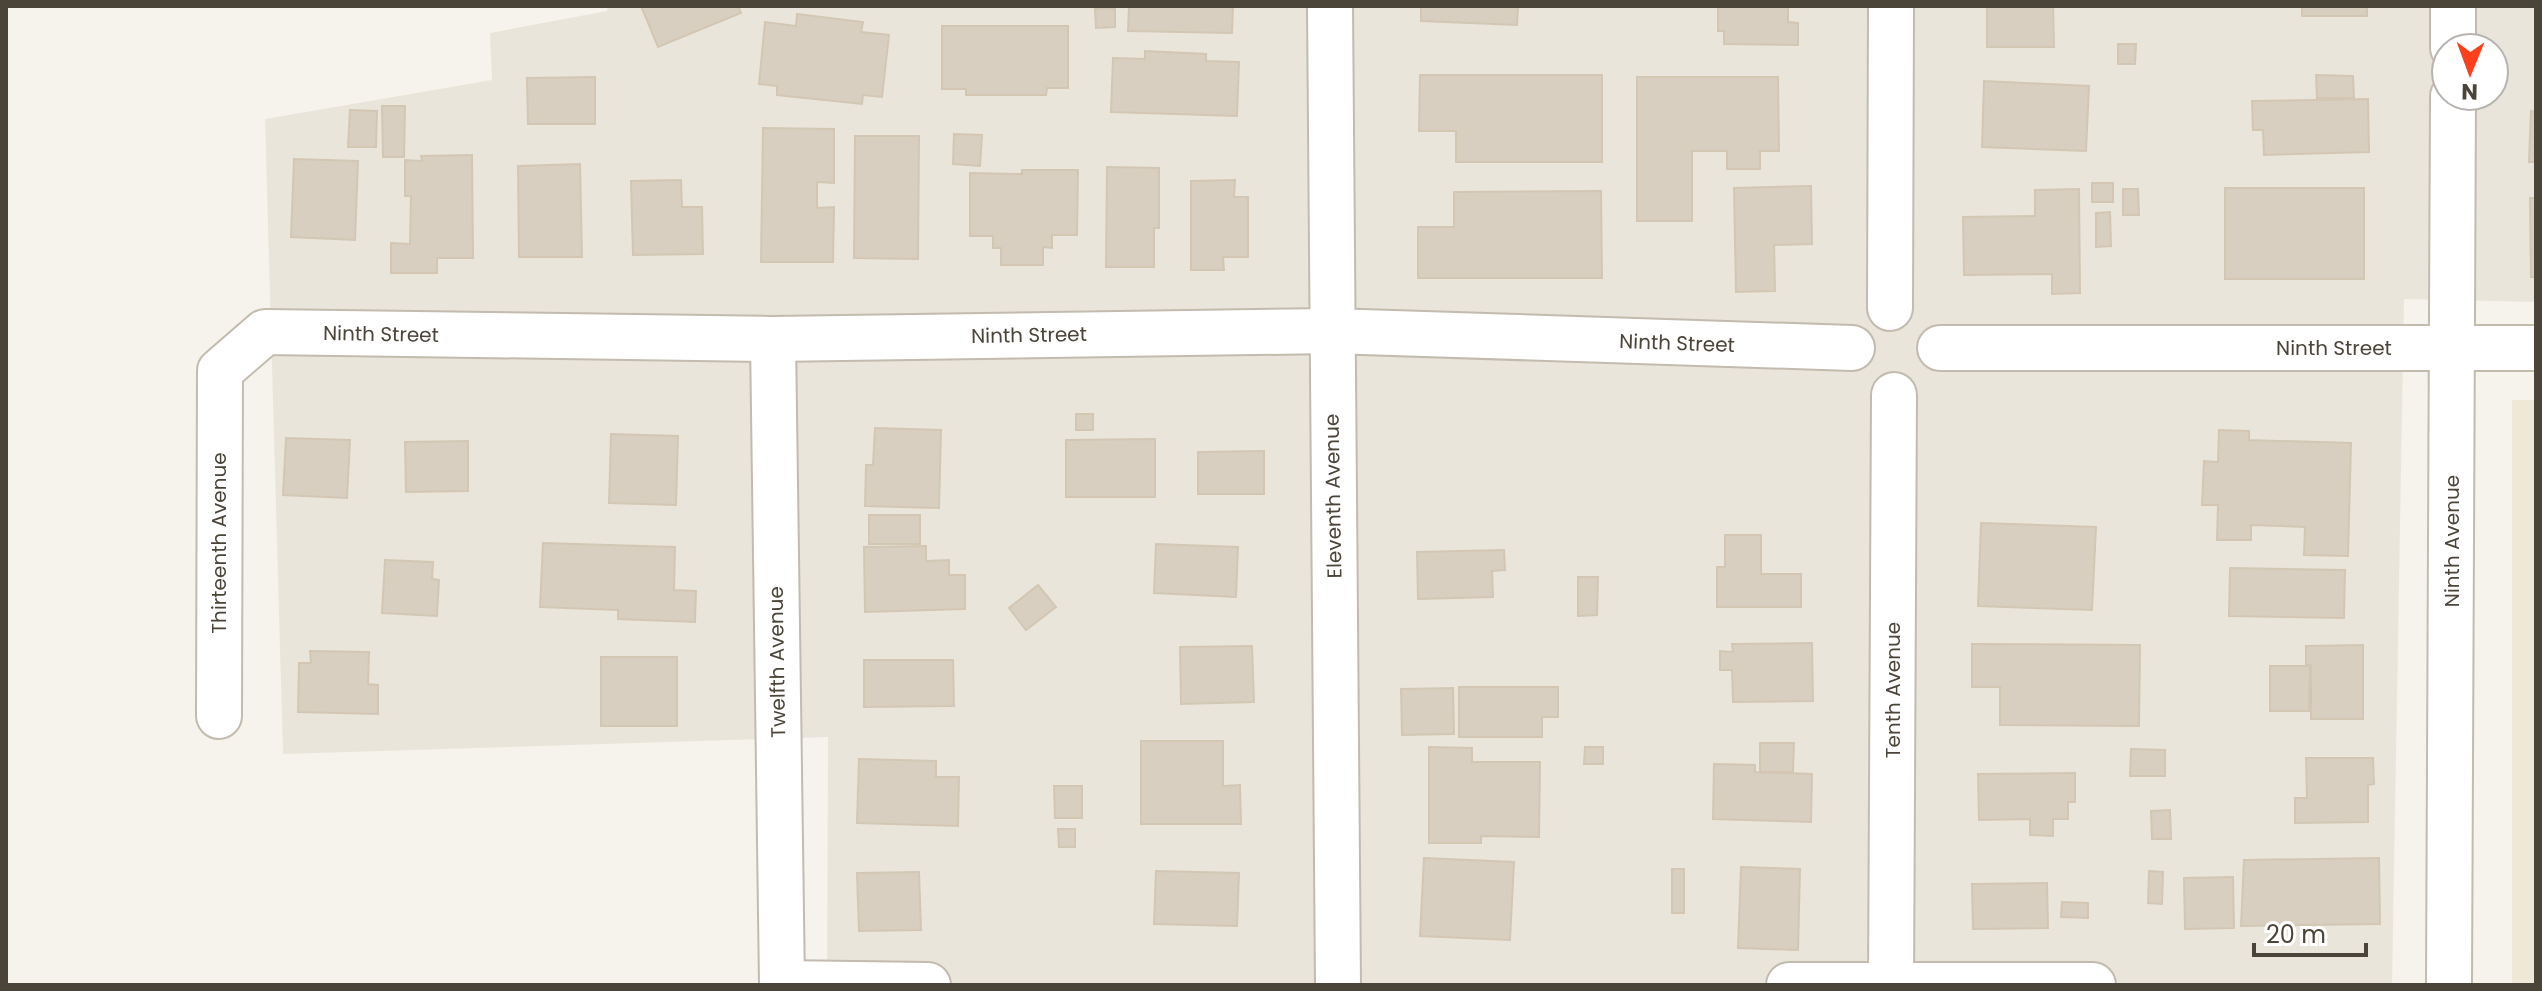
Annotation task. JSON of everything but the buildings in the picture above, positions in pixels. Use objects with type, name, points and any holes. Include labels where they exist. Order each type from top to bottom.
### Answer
[{"type":"street","name":"Eleventh Avenue","points":[[1330,6],[1338,985]]},
{"type":"street","points":[[1890,308],[1891,6]]},
{"type":"street","points":[[2453,6],[2453,32]]},
{"type":"street","name":"Ninth Avenue","points":[[2449,985],[2453,112]]},
{"type":"street","points":[[1890,308],[1907,309],[1924,317],[1935,330],[1940,348],[1939,362],[1932,376],[1922,387],[1909,393],[1880,393],[1858,375],[1853,362],[1855,334],[1863,321],[1875,312],[1890,308]]},
{"type":"street","name":"Ninth Street","points":[[220,371],[265,332],[773,339],[1331,331],[1852,348]]},
{"type":"street","name":"Twelfth Avenue","points":[[773,339],[782,984]]},
{"type":"street","name":"Ninth Street","points":[[1940,348],[2536,348]]},
{"type":"street","name":"Thirteenth Avenue","points":[[219,716],[220,371]]},
{"type":"street","name":"Tenth Avenue","points":[[1891,984],[1894,395]]},
{"type":"street","points":[[782,984],[928,985]]},
{"type":"street","points":[[1789,985],[2093,985]]},
{"type":"shaded area","points":[[608,6],[2536,6],[2536,302],[2404,299],[2392,985],[827,985],[828,737],[283,754],[265,119],[492,80],[490,33],[607,11]]},
{"type":"shaded area","points":[[2512,400],[2536,400],[2536,985],[2512,985]]}]
